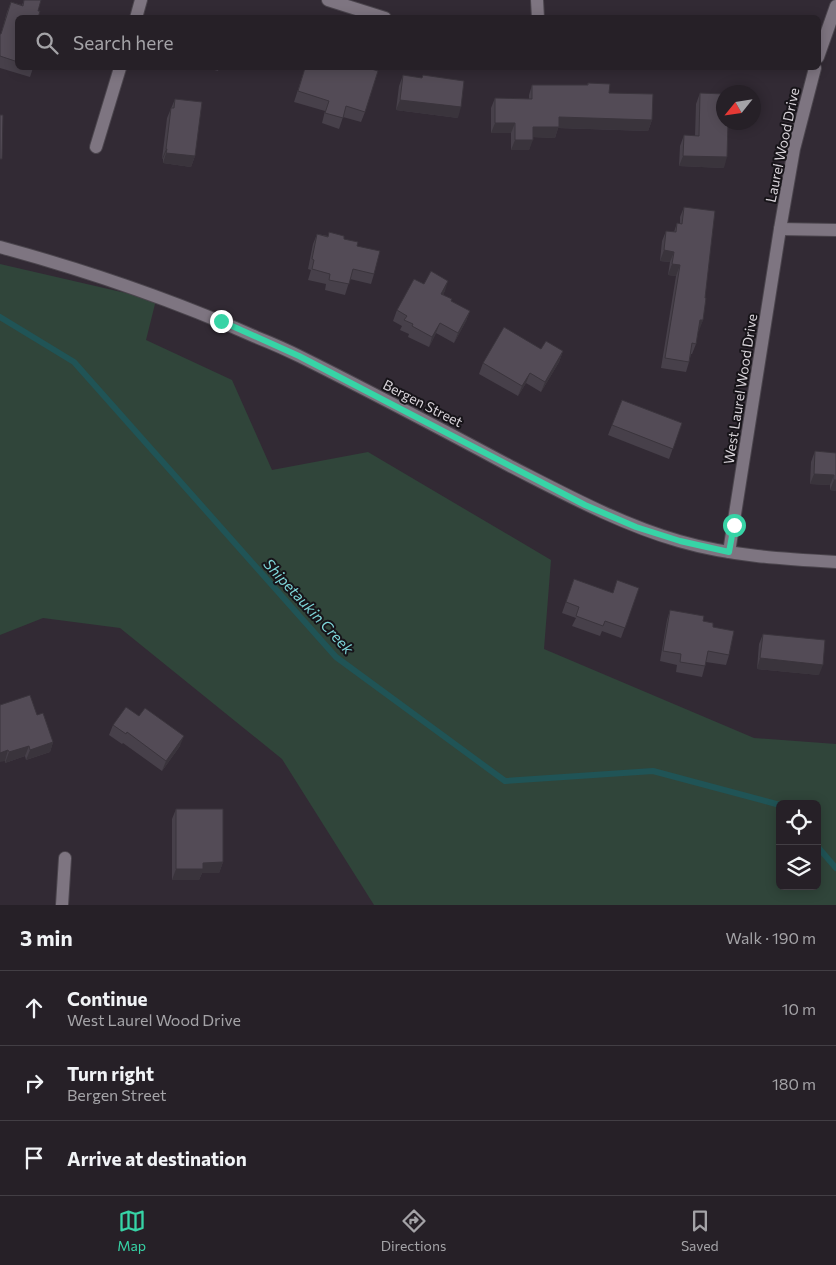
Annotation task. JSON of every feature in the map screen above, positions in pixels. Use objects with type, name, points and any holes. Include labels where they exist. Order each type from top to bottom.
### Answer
[{"type":"street","points":[[137,15],[141,0]]},
{"type":"street","points":[[328,0],[376,15]]},
{"type":"street","points":[[537,0],[538,15]]},
{"type":"street","points":[[821,48],[836,6]]},
{"type":"street","points":[[96,147],[119,70]]},
{"type":"street","name":"Laurel Wood Drive","points":[[780,229],[794,149],[812,70]]},
{"type":"street","points":[[780,229],[836,230]]},
{"type":"street","name":"West Laurel Wood Drive","points":[[729,552],[780,229]]},
{"type":"street","name":"Bergen Street","points":[[0,247],[60,263],[141,290],[221,321],[299,356],[585,505],[636,527],[680,541],[729,552],[772,558],[836,562]]},
{"type":"street","points":[[62,905],[66,858]]},
{"type":"green space","points":[[0,264],[156,300],[146,340],[232,380],[272,470],[368,452],[551,560],[544,649],[754,738],[836,744],[836,905],[374,905],[282,759],[120,628],[43,618],[0,635]]},
{"type":"building","points":[[24,0],[41,0],[39,15],[15,15],[15,61],[0,56],[0,34],[11,2],[23,6]]},
{"type":"building","points":[[304,70],[378,71],[365,112],[346,106],[343,118],[325,113],[329,101],[298,91]]},
{"type":"building","points":[[403,75],[422,78],[423,75],[464,81],[461,107],[400,100]]},
{"type":"building","points":[[588,83],[610,84],[609,93],[653,94],[652,120],[559,117],[559,127],[533,127],[533,140],[515,140],[515,123],[495,123],[495,98],[532,99],[532,85],[588,85]]},
{"type":"building","points":[[700,93],[716,94],[716,130],[728,130],[727,157],[683,156],[684,135],[699,136]]},
{"type":"building","points":[[175,99],[202,102],[195,156],[166,153],[171,108],[174,108]]},
{"type":"building","points":[[0,115],[3,115],[2,159],[0,159]]},
{"type":"building","points":[[684,207],[715,211],[703,320],[700,320],[696,344],[692,343],[689,362],[665,358],[680,265],[672,264],[674,252],[664,250],[666,231],[676,232],[677,223],[682,224]]},
{"type":"building","points":[[329,232],[344,236],[344,239],[358,242],[357,246],[380,251],[374,274],[353,269],[349,284],[329,280],[330,274],[312,269],[317,234],[328,237]]},
{"type":"building","points":[[431,271],[448,281],[441,294],[470,311],[458,333],[440,323],[432,337],[404,320],[407,316],[397,310],[414,279],[424,284]]},
{"type":"building","points":[[504,327],[541,349],[546,341],[563,351],[545,382],[530,373],[522,386],[483,363]]},
{"type":"building","points":[[622,400],[682,423],[673,449],[612,425]]},
{"type":"building","points":[[815,451],[836,453],[836,480],[834,480],[834,475],[814,474]]},
{"type":"building","points":[[574,579],[613,593],[617,580],[639,588],[625,628],[605,621],[603,626],[576,616],[579,607],[566,602]]},
{"type":"building","points":[[670,610],[704,616],[703,621],[713,623],[713,627],[734,631],[729,655],[708,651],[705,666],[680,662],[681,654],[663,651]]},
{"type":"building","points":[[763,634],[825,640],[823,665],[760,658]]},
{"type":"building","points":[[30,695],[37,715],[43,713],[53,742],[30,750],[29,746],[0,753],[0,705]]},
{"type":"building","points":[[126,707],[139,716],[145,708],[184,736],[166,761],[127,732],[126,734],[113,725]]},
{"type":"building","points":[[176,809],[223,809],[223,862],[203,863],[203,869],[176,869]]},
{"type":"waterway","name":"Shipetaukin Creek","points":[[0,317],[74,362],[336,657],[505,781],[653,771],[776,804]]},
{"type":"waterway","name":"Shipetaukin Creek","points":[[821,851],[836,868]]},
{"type":"route","points":[[221,321],[299,356],[585,505],[636,527],[680,541],[729,552],[734,525]]}]
